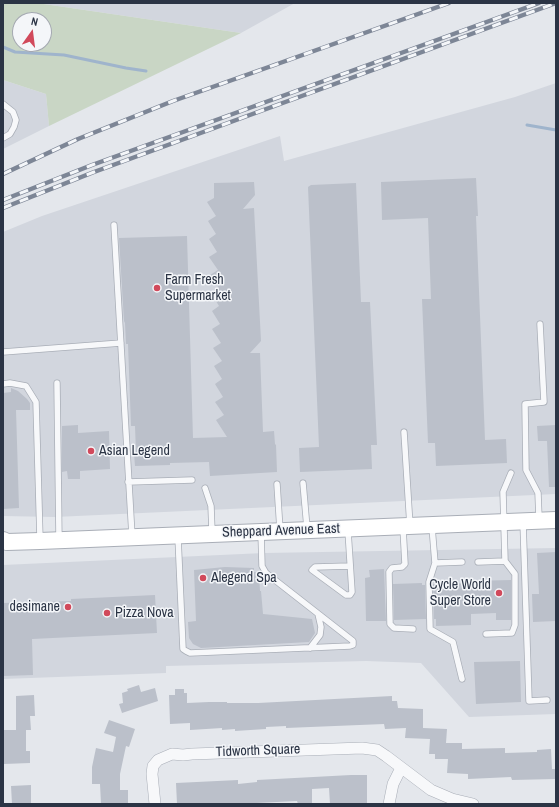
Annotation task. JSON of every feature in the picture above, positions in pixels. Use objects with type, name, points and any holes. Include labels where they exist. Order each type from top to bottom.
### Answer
[{"type":"main road","name":"Sheppard Avenue East","points":[[4,542],[556,520]]},
{"type":"street","name":"Tidworth Square","points":[[155,804],[153,766],[158,760],[172,754],[183,755],[362,748],[377,750],[431,790],[452,799],[473,804]]},
{"type":"street","points":[[389,804],[393,784],[401,768]]},
{"type":"lane","points":[[3,104],[12,112],[16,120],[10,134],[3,138]]},
{"type":"lane","points":[[114,225],[132,537]]},
{"type":"lane","points":[[540,324],[544,402],[525,404],[526,470],[538,493],[531,521],[529,701],[548,700]]},
{"type":"lane","points":[[3,352],[121,343]]},
{"type":"lane","points":[[3,384],[10,383],[26,386],[36,402],[40,541]]},
{"type":"lane","points":[[56,383],[59,540]]},
{"type":"lane","points":[[404,432],[407,526],[405,564],[402,568],[392,568],[389,572],[390,624],[394,628],[413,628]]},
{"type":"lane","points":[[486,634],[512,633],[515,625],[515,574],[505,561],[505,522],[502,492],[511,473]]},
{"type":"lane","points":[[128,482],[192,480]]},
{"type":"lane","points":[[304,483],[307,530]]},
{"type":"lane","points":[[278,484],[280,531]]},
{"type":"lane","points":[[205,488],[211,506],[212,534]]},
{"type":"lane","points":[[432,525],[435,563],[429,582],[430,629],[453,642],[462,678]]},
{"type":"lane","points":[[348,528],[352,592],[350,595],[346,595],[312,570],[314,568],[350,566]]},
{"type":"lane","points":[[178,535],[183,649],[186,651],[190,653],[353,645],[353,642],[318,613],[266,573],[262,566],[261,532]]},
{"type":"lane","points":[[478,562],[505,561]]},
{"type":"lane","points":[[435,563],[462,562]]},
{"type":"lane","points":[[310,648],[320,635],[321,627],[318,613]]},
{"type":"shaded area","points":[[37,3],[295,3],[241,33]]},
{"type":"shaded area","points":[[3,80],[46,94],[49,126],[3,149]]},
{"type":"shaded area","points":[[556,83],[556,494],[55,517],[3,516],[3,232],[42,216],[280,136],[284,161],[515,97]]},
{"type":"shaded area","points":[[556,548],[556,714],[469,717],[421,663],[366,661],[166,666],[166,673],[3,679],[3,565],[264,553]]},
{"type":"green space","points":[[3,3],[37,3],[241,33],[49,126],[46,94],[3,80]]},
{"type":"building","points":[[476,178],[478,216],[476,216],[485,440],[506,439],[507,463],[436,466],[435,443],[428,443],[422,299],[431,299],[428,218],[382,220],[381,182]]},
{"type":"building","points":[[254,182],[255,195],[243,209],[254,208],[261,341],[250,353],[260,353],[263,432],[274,431],[277,472],[210,476],[209,462],[135,466],[135,426],[131,426],[128,344],[126,344],[124,321],[119,238],[187,236],[193,438],[227,437],[216,420],[224,415],[215,402],[223,397],[215,384],[222,379],[214,366],[222,361],[213,348],[221,343],[212,329],[220,324],[212,311],[219,306],[211,293],[219,288],[210,275],[218,270],[209,257],[217,252],[209,239],[216,234],[208,221],[216,216],[207,202],[214,198],[214,183]]},
{"type":"building","points":[[356,183],[361,302],[370,302],[377,445],[371,445],[372,469],[300,472],[299,448],[319,447],[308,187],[311,185]]},
{"type":"building","points":[[11,388],[18,391],[27,399],[30,403],[30,410],[16,410],[19,508],[3,509],[3,393],[11,392]]},
{"type":"building","points":[[78,425],[78,433],[109,431],[110,469],[80,471],[80,479],[68,479],[67,471],[62,472],[62,426]]},
{"type":"building","points":[[556,425],[556,487],[549,487],[547,441],[538,441],[537,426]]},
{"type":"building","points":[[556,552],[556,621],[533,622],[532,594],[539,594],[537,553]]},
{"type":"building","points":[[225,567],[254,568],[254,572],[259,573],[263,614],[312,619],[315,633],[309,642],[201,648],[193,644],[189,638],[188,622],[196,621],[194,570]]},
{"type":"building","points":[[384,569],[386,621],[366,621],[365,578],[370,577],[369,570]]},
{"type":"building","points":[[511,580],[511,620],[496,620],[496,613],[471,614],[471,625],[436,626],[436,619],[434,619],[433,584]]},
{"type":"building","points":[[422,583],[422,585],[425,585],[426,619],[394,620],[393,584]]},
{"type":"building","points":[[155,595],[157,633],[32,639],[33,675],[3,676],[3,603],[71,601],[71,599]]},
{"type":"building","points":[[520,661],[521,702],[476,704],[474,662]]},
{"type":"building","points":[[139,685],[141,692],[155,688],[158,701],[122,713],[119,704],[123,703],[122,693],[128,691],[127,689]]},
{"type":"building","points":[[175,689],[184,689],[184,693],[187,693],[187,703],[258,703],[392,696],[392,701],[397,701],[398,708],[423,709],[423,728],[447,729],[446,743],[462,743],[462,749],[505,748],[505,753],[537,752],[537,750],[551,749],[552,769],[556,769],[556,779],[512,780],[511,777],[468,779],[468,774],[447,773],[448,759],[435,759],[435,754],[429,754],[430,739],[405,738],[406,728],[385,729],[384,724],[286,728],[286,726],[235,731],[235,729],[222,730],[222,728],[190,730],[190,723],[170,724],[169,695],[175,695]]},
{"type":"building","points":[[34,695],[35,716],[30,716],[31,730],[26,730],[26,751],[30,751],[30,763],[4,764],[3,730],[16,730],[16,696]]},
{"type":"building","points":[[109,720],[135,729],[129,747],[126,746],[120,774],[120,790],[128,790],[128,804],[101,804],[100,784],[92,784],[92,767],[96,748],[113,752],[116,737],[104,733]]},
{"type":"building","points":[[367,775],[367,804],[330,804],[329,788],[312,789],[312,804],[298,804],[297,801],[236,804],[177,804],[176,783],[238,780],[238,784],[257,782],[257,780]]},
{"type":"building","points":[[31,785],[31,804],[12,804],[11,786]]},
{"type":"waterway","points":[[3,47],[15,52],[64,55],[146,71]]},
{"type":"waterway","points":[[527,125],[556,130]]},
{"type":"railway","points":[[3,174],[78,139],[173,101],[449,3]]},
{"type":"railway","points":[[3,200],[92,165],[539,3]]},
{"type":"railway","points":[[3,208],[94,172],[556,3]]},
{"type":"place","name":"Farm Fresh Supermarket","points":[[157,288]]},
{"type":"place","name":"Asian Legend","points":[[91,451]]},
{"type":"place","name":"Alegend Spa","points":[[203,578]]},
{"type":"place","name":"Cycle World Super Store","points":[[499,593]]},
{"type":"place","name":"desimane","points":[[68,607]]},
{"type":"place","name":"Pizza Nova","points":[[107,613]]}]
